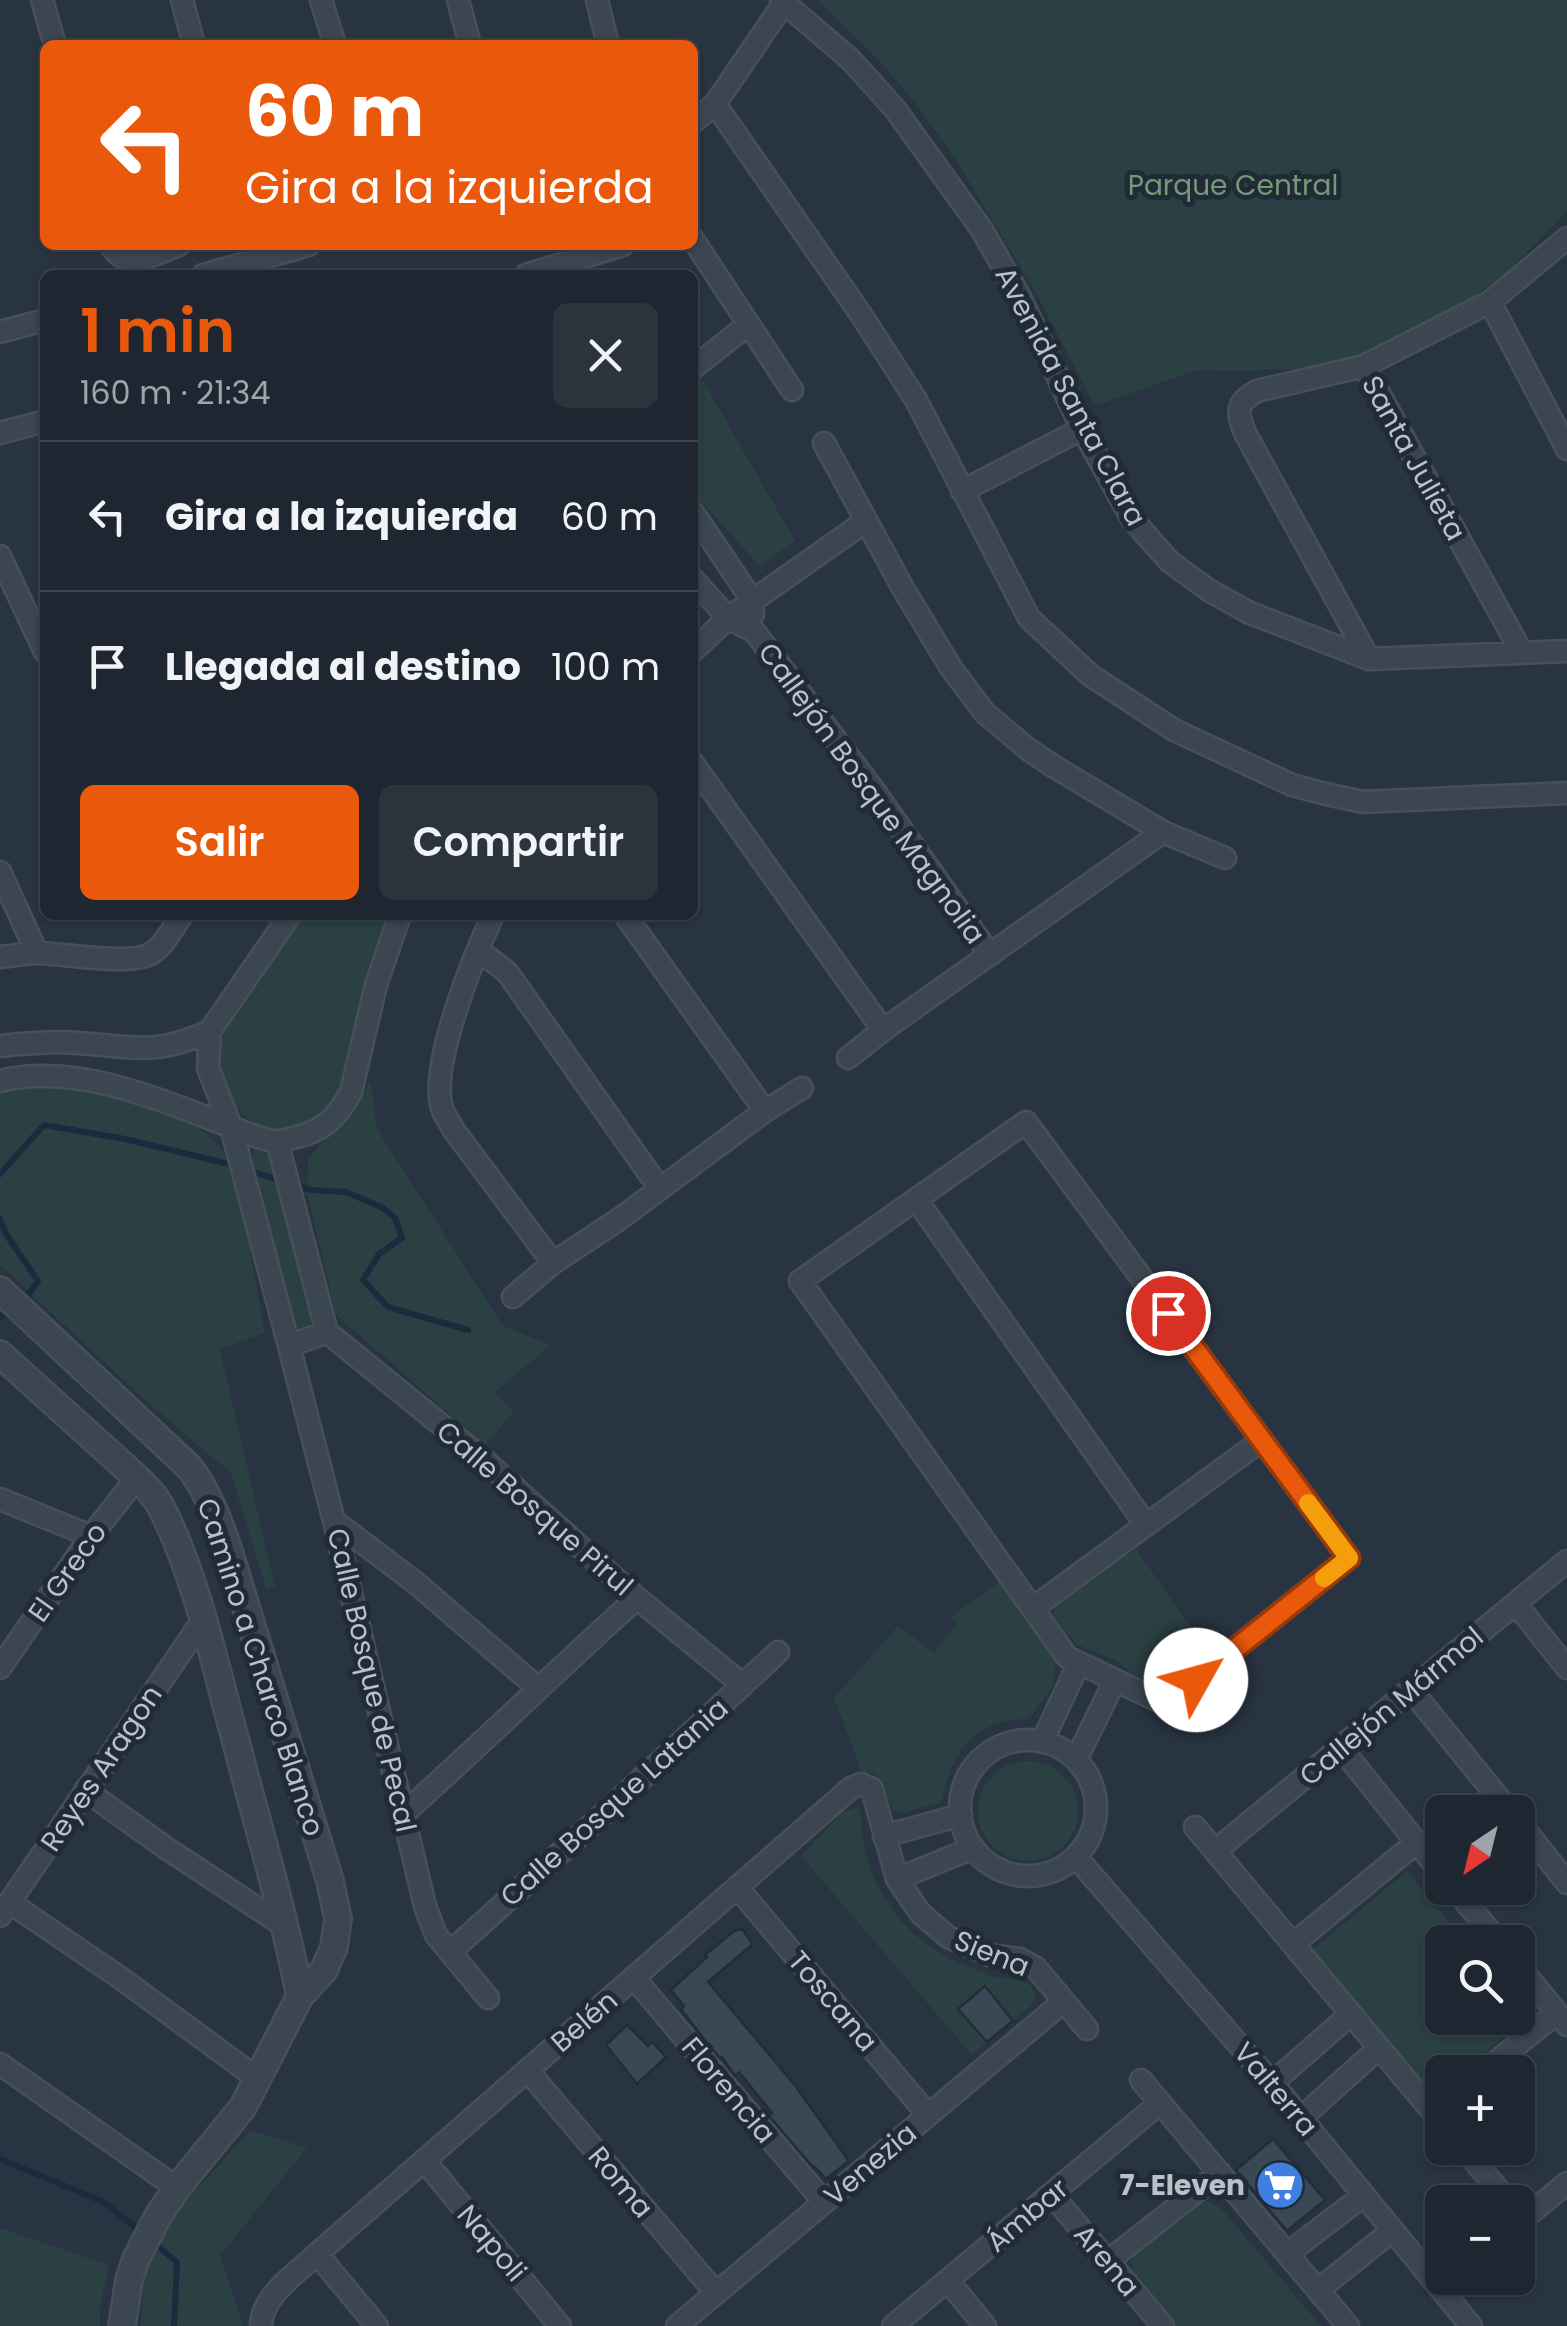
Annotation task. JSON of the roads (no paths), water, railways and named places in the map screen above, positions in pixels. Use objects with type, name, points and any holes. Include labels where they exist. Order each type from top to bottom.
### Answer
[{"type":"street","points":[[42,0],[53,40]]},
{"type":"street","points":[[182,0],[193,40]]},
{"type":"street","points":[[322,0],[334,40]]},
{"type":"street","points":[[458,0],[469,40]]},
{"type":"street","points":[[597,0],[607,40]]},
{"type":"street","points":[[698,119],[715,104],[784,1]]},
{"type":"street","name":"Avenida Santa Clara","points":[[784,1],[851,60],[895,109],[982,230],[1018,295],[1082,430],[1132,519],[1170,562],[1248,612],[1369,660],[1567,651]]},
{"type":"street","points":[[715,104],[916,400],[1029,618],[1090,675],[1174,730],[1292,785],[1363,802],[1567,792]]},
{"type":"street","points":[[1364,366],[1490,302],[1567,238]]},
{"type":"street","points":[[698,247],[792,390]]},
{"type":"street","points":[[114,250],[130,260],[138,260],[165,250]]},
{"type":"street","points":[[221,270],[291,250]]},
{"type":"street","points":[[542,270],[607,250]]},
{"type":"street","points":[[591,255],[598,270]]},
{"type":"street","points":[[1490,302],[1567,449]]},
{"type":"street","points":[[0,332],[40,321]]},
{"type":"street","points":[[698,364],[749,324]]},
{"type":"street","name":"Santa Julieta","points":[[1369,660],[1245,433],[1238,412],[1242,403],[1257,391],[1364,366],[1522,653]]},
{"type":"street","points":[[0,433],[40,421]]},
{"type":"street","points":[[962,491],[1082,430]]},
{"type":"street","points":[[824,443],[904,590],[951,668],[985,713],[1028,750],[1163,832],[1225,858]]},
{"type":"street","points":[[698,646],[752,600],[866,521]]},
{"type":"street","points":[[698,527],[752,600]]},
{"type":"street","points":[[0,556],[40,641]]},
{"type":"street","points":[[698,585],[728,618]]},
{"type":"street","name":"Callejón Bosque Magnolia","points":[[752,600],[754,631]]},
{"type":"street","name":"Callejón Bosque Magnolia","points":[[728,618],[754,631],[873,788],[990,955]]},
{"type":"street","points":[[698,770],[883,1030]]},
{"type":"street","points":[[848,1058],[1163,832]]},
{"type":"street","points":[[0,872],[37,953]]},
{"type":"street","points":[[0,957],[37,953],[141,958],[160,948],[174,920]]},
{"type":"street","points":[[277,1141],[327,1332],[289,1346],[231,1127],[208,1068],[210,1031],[283,920]]},
{"type":"street","points":[[0,1080],[64,1078],[113,1086],[277,1141],[317,1132],[342,1107],[350,1092],[376,985],[398,920]]},
{"type":"street","points":[[484,920],[448,1038],[440,1083],[442,1107],[453,1129],[554,1263]]},
{"type":"street","points":[[629,920],[765,1112]]},
{"type":"street","points":[[478,950],[507,972],[660,1189]]},
{"type":"street","points":[[0,1046],[42,1042],[140,1050],[183,1043],[210,1031]]},
{"type":"street","points":[[512,1297],[554,1263],[802,1088]]},
{"type":"street","points":[[1026,1122],[1349,1558],[1166,1704],[1067,1657],[800,1282],[916,1200],[1026,1122]]},
{"type":"street","points":[[916,1200],[1146,1525]]},
{"type":"street","name":"Camino a Charco Blanco","points":[[0,1290],[190,1468],[214,1506],[330,1881],[338,1919],[334,1946],[324,1970],[300,1996],[243,2107],[158,2216],[129,2280],[122,2326]]},
{"type":"street","name":"Calle Bosque Pirul","points":[[327,1332],[482,1458],[637,1598],[743,1685]]},
{"type":"street","name":"Calle Bosque de Pecal","points":[[289,1346],[425,1906],[436,1935],[488,1998]]},
{"type":"street","name":"Camino a Charco Blanco","points":[[0,1354],[137,1478],[161,1506],[203,1620],[286,1926],[300,1996]]},
{"type":"street","points":[[1033,1608],[1262,1440]]},
{"type":"street","name":"El Greco","points":[[3,1659],[137,1478]]},
{"type":"street","points":[[0,1499],[91,1536]]},
{"type":"street","points":[[334,1521],[416,1583],[538,1688]]},
{"type":"street","name":"Callejón Mármol","points":[[1215,1851],[1567,1562]]},
{"type":"street","points":[[404,1814],[637,1598]]},
{"type":"street","points":[[1516,1604],[1567,1668]]},
{"type":"street","name":"Reyes Aragon","points":[[5,1909],[203,1620]]},
{"type":"street","name":"Calle Bosque Latania","points":[[450,1952],[778,1652]]},
{"type":"street","points":[[1042,1742],[1079,1662]]},
{"type":"street","points":[[1076,1760],[1114,1680]]},
{"type":"street","points":[[1411,1690],[1496,1795]]},
{"type":"street","points":[[1042,1742],[1076,1760],[1090,1780],[1096,1814],[1090,1837],[1076,1856],[1057,1870],[1023,1876],[1000,1870],[973,1848],[961,1815],[962,1792],[972,1770],[988,1753],[1010,1743],[1042,1742]]},
{"type":"street","points":[[1341,1748],[1425,1852]]},
{"type":"street","name":"Siena","points":[[850,1788],[861,1784],[872,1789],[897,1879],[921,1914],[948,1937],[989,1955],[1020,1960],[1036,1968],[1086,2029]]},
{"type":"street","name":"Belén","points":[[260,2326],[268,2300],[316,2254],[850,1788]]},
{"type":"street","points":[[85,1790],[286,1926]]},
{"type":"street","points":[[884,1836],[961,1815]]},
{"type":"street","points":[[1195,1827],[1425,2098]]},
{"type":"street","points":[[1293,1944],[1417,1842]]},
{"type":"street","points":[[1535,1843],[1567,1883]]},
{"type":"street","points":[[897,1879],[973,1848]]},
{"type":"street","name":"Valterra","points":[[1076,1856],[1272,2083],[1471,2326]]},
{"type":"street","name":"Toscana","points":[[737,1888],[928,2115]]},
{"type":"street","points":[[1468,1905],[1485,1925]]},
{"type":"street","points":[[5,1909],[122,1979],[258,2079]]},
{"type":"street","name":"Florencia","points":[[634,1978],[824,2202]]},
{"type":"street","points":[[1509,2055],[1562,2019],[1535,1986]]},
{"type":"street","name":"Venezia","points":[[676,2326],[1063,2002]]},
{"type":"street","points":[[1272,2083],[1351,2014]]},
{"type":"street","points":[[1301,2118],[1379,2048]]},
{"type":"street","points":[[0,2064],[178,2188]]},
{"type":"street","name":"Roma","points":[[527,2070],[716,2293]]},
{"type":"street","points":[[1141,2080],[1348,2326]]},
{"type":"street","name":"Ámbar","points":[[893,2326],[1160,2102]]},
{"type":"street","name":"Napoli","points":[[424,2160],[560,2326]]},
{"type":"street","points":[[1477,2165],[1494,2185]]},
{"type":"street","points":[[1108,2261],[1220,2174]]},
{"type":"street","points":[[1535,2206],[1567,2183]]},
{"type":"street","points":[[1288,2254],[1364,2194]]},
{"type":"street","name":"Arena","points":[[1052,2195],[1163,2326]]},
{"type":"street","points":[[1318,2290],[1392,2230]]},
{"type":"street","points":[[316,2254],[377,2326]]},
{"type":"street","points":[[948,2281],[984,2326]]},
{"type":"waterway","points":[[0,1174],[44,1125],[125,1139],[233,1165]]},
{"type":"waterway","points":[[254,1172],[276,1179]]},
{"type":"waterway","points":[[300,1187],[346,1192],[383,1208],[395,1218],[402,1238],[379,1254],[363,1280],[388,1307],[468,1330]]},
{"type":"waterway","points":[[0,1219],[38,1281],[26,1298]]},
{"type":"waterway","points":[[0,1317],[6,1313]]},
{"type":"waterway","points":[[0,2159],[104,2202],[141,2232]]},
{"type":"waterway","points":[[150,2240],[177,2262],[174,2326]]},
{"type":"place","name":"7-Eleven","points":[[1280,2185]]},
{"type":"park label","name":"Parque Central","points":[[1233,185]]}]
